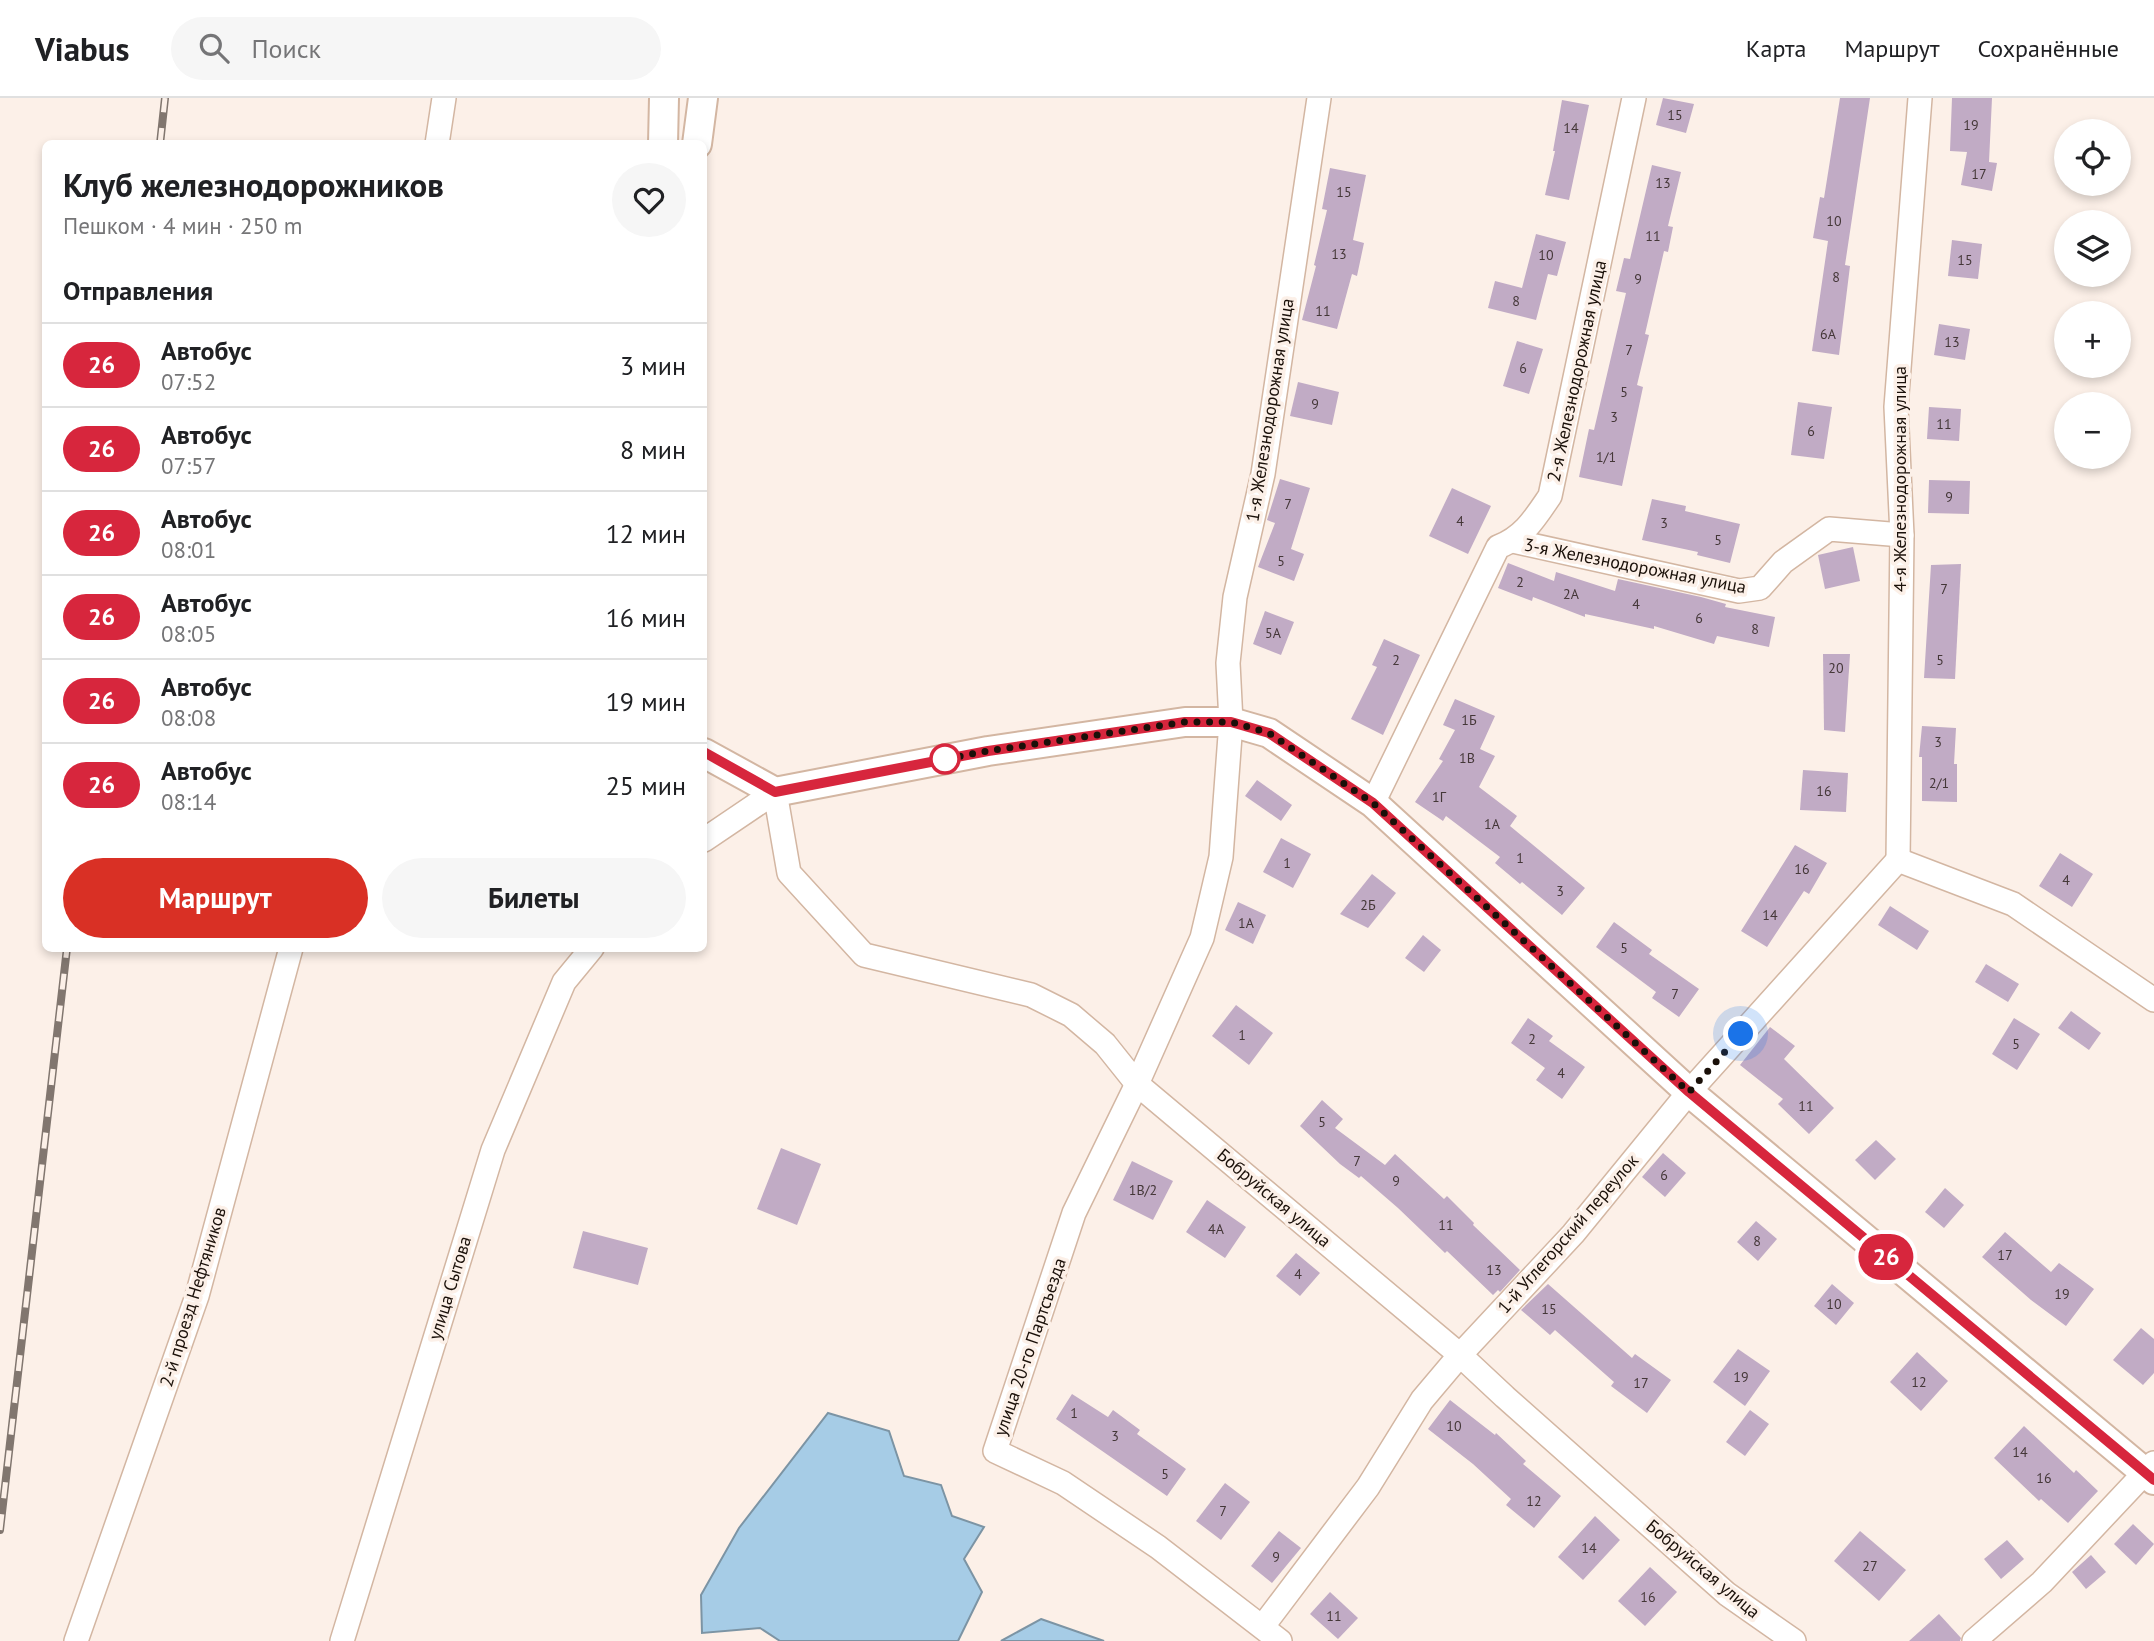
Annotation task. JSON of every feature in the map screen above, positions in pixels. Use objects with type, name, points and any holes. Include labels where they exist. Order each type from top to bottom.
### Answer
[{"type":"street","points":[[438,140],[444,98]]},
{"type":"street","points":[[663,140],[664,98]]},
{"type":"street","points":[[699,140],[704,98]]},
{"type":"street","name":"1-я Железнодорожная улица","points":[[1137,1084],[1202,938],[1221,857],[1231,722],[1228,663],[1235,597],[1263,474],[1319,98]]},
{"type":"street","name":"2-я Железнодорожная улица","points":[[1373,803],[1498,547],[1513,541],[1530,527],[1550,496],[1634,98]]},
{"type":"street","name":"4-я Железнодорожная улица","points":[[1898,860],[1902,535],[1896,407],[1920,98]]},
{"type":"street","name":"3-я Железнодорожная улица","points":[[1513,541],[1739,591],[1760,588],[1783,562],[1829,529],[1902,535]]},
{"type":"street","points":[[707,839],[775,792],[988,751],[1185,722],[1231,722],[1269,733],[1373,803],[1689,1092],[2151,1472],[2042,1582],[1974,1641]]},
{"type":"street","points":[[707,754],[775,792]]},
{"type":"street","name":"Бобруйская улица","points":[[775,792],[789,873],[864,955],[1031,995],[1071,1016],[1105,1044],[1137,1084],[1460,1355],[1727,1594],[1794,1641]]},
{"type":"street","points":[[1898,860],[2013,904],[2154,1000]]},
{"type":"street","name":"1-й Углегорский переулок","points":[[1271,1634],[1422,1400],[1460,1355],[1573,1234],[1689,1092],[1898,860]]},
{"type":"street","name":"2-й проезд Нефтяников","points":[[76,1641],[197,1296],[290,952]]},
{"type":"street","name":"улица Сытова","points":[[342,1641],[493,1150],[564,982],[589,952]]},
{"type":"street","name":"улица 20-го Партсъезда","points":[[1137,1084],[1074,1213],[995,1451],[1063,1483],[1158,1547],[1271,1634]]},
{"type":"water","points":[[828,1413],[889,1431],[904,1476],[941,1485],[952,1516],[984,1527],[964,1559],[982,1592],[958,1641],[780,1641],[760,1628],[702,1633],[701,1595],[739,1528]]},
{"type":"water","points":[[1041,1619],[1104,1641],[1001,1641]]},
{"type":"building","points":[[1663,98],[1694,104],[1686,133],[1656,125]]},
{"type":"building","points":[[1840,98],[1870,98],[1845,265],[1850,266],[1839,355],[1812,351],[1828,241],[1813,238],[1820,197],[1824,198]]},
{"type":"building","points":[[1952,98],[1992,98],[1989,162],[1997,163],[1992,191],[1961,185],[1967,152],[1950,151]]},
{"type":"building","points":[[1562,100],[1589,105],[1569,200],[1545,195]]},
{"type":"building","points":[[1652,165],[1681,172],[1668,226],[1673,227],[1668,252],[1664,251],[1645,334],[1649,335],[1637,385],[1643,387],[1622,486],[1579,477],[1589,429],[1594,430],[1626,293],[1616,291],[1624,258],[1630,259]]},
{"type":"building","points":[[1330,168],[1366,175],[1353,240],[1364,243],[1357,276],[1352,274],[1337,329],[1302,320],[1327,210],[1322,209]]},
{"type":"building","points":[[1536,234],[1566,242],[1557,276],[1548,274],[1536,320],[1488,308],[1495,281],[1522,288]]},
{"type":"building","points":[[1952,240],[1982,244],[1978,279],[1948,276]]},
{"type":"building","points":[[1939,324],[1970,329],[1965,360],[1934,355]]},
{"type":"building","points":[[1517,341],[1543,349],[1529,394],[1503,386]]},
{"type":"building","points":[[1298,382],[1339,392],[1332,425],[1290,416]]},
{"type":"building","points":[[1798,402],[1832,407],[1824,459],[1791,455]]},
{"type":"building","points":[[1929,407],[1961,409],[1959,441],[1927,439]]},
{"type":"building","points":[[1280,479],[1310,488],[1291,549],[1304,554],[1294,581],[1258,567],[1275,523],[1267,520]]},
{"type":"building","points":[[1929,480],[1970,481],[1969,514],[1928,513]]},
{"type":"building","points":[[1452,488],[1491,506],[1468,554],[1429,536]]},
{"type":"building","points":[[1652,499],[1686,506],[1685,511],[1740,524],[1730,563],[1697,555],[1698,552],[1642,540]]},
{"type":"building","points":[[1853,547],[1860,581],[1825,589],[1818,555]]},
{"type":"building","points":[[1508,563],[1554,581],[1556,572],[1615,591],[1618,579],[1775,617],[1769,647],[1717,636],[1714,644],[1654,626],[1654,629],[1585,614],[1585,617],[1533,597],[1532,601],[1498,588]]},
{"type":"building","points":[[1961,564],[1955,679],[1924,678],[1931,565]]},
{"type":"building","points":[[1265,611],[1294,622],[1281,655],[1253,644]]},
{"type":"building","points":[[1384,639],[1420,655],[1383,735],[1351,719],[1377,667],[1372,665]]},
{"type":"building","points":[[1823,654],[1850,654],[1845,732],[1824,730]]},
{"type":"building","points":[[1455,699],[1495,716],[1480,749],[1495,756],[1479,787],[1517,816],[1510,826],[1585,888],[1562,915],[1495,863],[1500,857],[1446,816],[1443,821],[1415,802],[1443,761],[1439,759],[1455,730],[1443,725]]},
{"type":"building","points":[[1922,726],[1956,728],[1954,764],[1957,764],[1957,802],[1922,801],[1922,757],[1919,757]]},
{"type":"building","points":[[1803,770],[1848,773],[1846,812],[1800,810]]},
{"type":"building","points":[[1257,780],[1292,805],[1281,821],[1245,796]]},
{"type":"building","points":[[1281,838],[1311,854],[1293,888],[1263,872]]},
{"type":"building","points":[[1795,845],[1827,863],[1809,894],[1804,891],[1767,947],[1741,931]]},
{"type":"building","points":[[2060,853],[2093,874],[2072,907],[2039,886]]},
{"type":"building","points":[[1372,874],[1396,893],[1368,928],[1340,914]]},
{"type":"building","points":[[1238,902],[1266,915],[1253,944],[1225,930]]},
{"type":"building","points":[[1890,906],[1929,931],[1917,950],[1878,925]]},
{"type":"building","points":[[1614,922],[1652,950],[1649,954],[1699,989],[1679,1017],[1652,998],[1656,992],[1596,947]]},
{"type":"building","points":[[1423,935],[1441,950],[1424,972],[1405,958]]},
{"type":"building","points":[[1986,964],[2019,984],[2008,1002],[1975,982]]},
{"type":"building","points":[[1236,1005],[1273,1033],[1249,1065],[1212,1036]]},
{"type":"building","points":[[2071,1011],[2101,1033],[2089,1050],[2058,1028]]},
{"type":"building","points":[[1528,1018],[1553,1036],[1549,1041],[1585,1067],[1562,1099],[1536,1080],[1545,1068],[1511,1043]]},
{"type":"building","points":[[2014,1018],[2040,1034],[2017,1070],[1992,1054]]},
{"type":"building","points":[[1770,1027],[1795,1046],[1784,1059],[1834,1108],[1809,1134],[1778,1104],[1783,1099],[1740,1065]]},
{"type":"building","points":[[1322,1100],[1343,1119],[1335,1128],[1385,1165],[1395,1154],[1444,1199],[1447,1196],[1520,1270],[1500,1292],[1498,1290],[1493,1295],[1398,1208],[1361,1176],[1359,1178],[1340,1164],[1300,1126]]},
{"type":"building","points":[[1876,1140],[1896,1159],[1875,1180],[1855,1160]]},
{"type":"building","points":[[781,1148],[821,1164],[797,1225],[757,1209]]},
{"type":"building","points":[[1663,1153],[1686,1173],[1665,1197],[1642,1177]]},
{"type":"building","points":[[1132,1161],[1173,1181],[1153,1220],[1113,1200]]},
{"type":"building","points":[[1945,1188],[1964,1205],[1944,1228],[1925,1212]]},
{"type":"building","points":[[1207,1200],[1246,1227],[1225,1258],[1186,1232]]},
{"type":"building","points":[[1756,1221],[1777,1239],[1758,1261],[1737,1242]]},
{"type":"building","points":[[583,1231],[648,1248],[638,1285],[573,1268]]},
{"type":"building","points":[[2005,1232],[2051,1272],[2059,1263],[2094,1289],[2066,1326],[2031,1300],[1982,1257]]},
{"type":"building","points":[[1296,1253],[1320,1273],[1300,1296],[1276,1276]]},
{"type":"building","points":[[1548,1284],[1632,1358],[1635,1354],[1671,1380],[1647,1413],[1611,1386],[1614,1382],[1555,1330],[1550,1335],[1521,1310]]},
{"type":"building","points":[[1832,1284],[1854,1303],[1836,1325],[1814,1306]]},
{"type":"building","points":[[2141,1328],[2154,1339],[2154,1373],[2143,1385],[2113,1360]]},
{"type":"building","points":[[1738,1349],[1770,1371],[1745,1406],[1713,1382]]},
{"type":"building","points":[[1917,1352],[1948,1381],[1921,1411],[1890,1382]]},
{"type":"building","points":[[1072,1394],[1108,1417],[1113,1410],[1140,1430],[1137,1434],[1186,1469],[1167,1496],[1056,1419]]},
{"type":"building","points":[[1450,1400],[1495,1435],[1496,1433],[1526,1461],[1523,1464],[1561,1496],[1534,1528],[1506,1505],[1511,1499],[1473,1464],[1428,1429]]},
{"type":"building","points":[[1750,1410],[1769,1424],[1745,1456],[1726,1442]]},
{"type":"building","points":[[2024,1426],[2074,1473],[2076,1470],[2098,1491],[2068,1523],[2041,1499],[2039,1501],[1994,1458]]},
{"type":"building","points":[[1225,1483],[1250,1502],[1221,1540],[1196,1521]]},
{"type":"building","points":[[1595,1516],[1620,1540],[1583,1580],[1558,1557]]},
{"type":"building","points":[[2133,1524],[2154,1544],[2136,1565],[2114,1544]]},
{"type":"building","points":[[1279,1531],[1301,1548],[1272,1583],[1251,1566]]},
{"type":"building","points":[[1860,1531],[1906,1570],[1879,1601],[1834,1561]]},
{"type":"building","points":[[2007,1540],[2024,1559],[2001,1579],[1984,1559]]},
{"type":"building","points":[[2091,1555],[2106,1572],[2086,1589],[2072,1572]]},
{"type":"building","points":[[1650,1567],[1677,1592],[1645,1626],[1618,1601]]},
{"type":"building","points":[[1330,1592],[1358,1618],[1338,1639],[1310,1614]]},
{"type":"building","points":[[1939,1614],[1961,1638],[1960,1641],[1909,1641]]},
{"type":"railway","points":[[160,140],[165,98]]},
{"type":"railway","points":[[0,1530],[67,952]]},
{"type":"bus line","name":"26","points":[[707,754],[775,792],[988,751],[1185,722],[1231,722],[1269,733],[1373,803],[1689,1092],[2154,1480]]},
{"type":"route","points":[[945,759],[934,761],[1185,722],[1231,722],[1269,733],[1373,803],[1689,1092],[1741,1034]]}]
